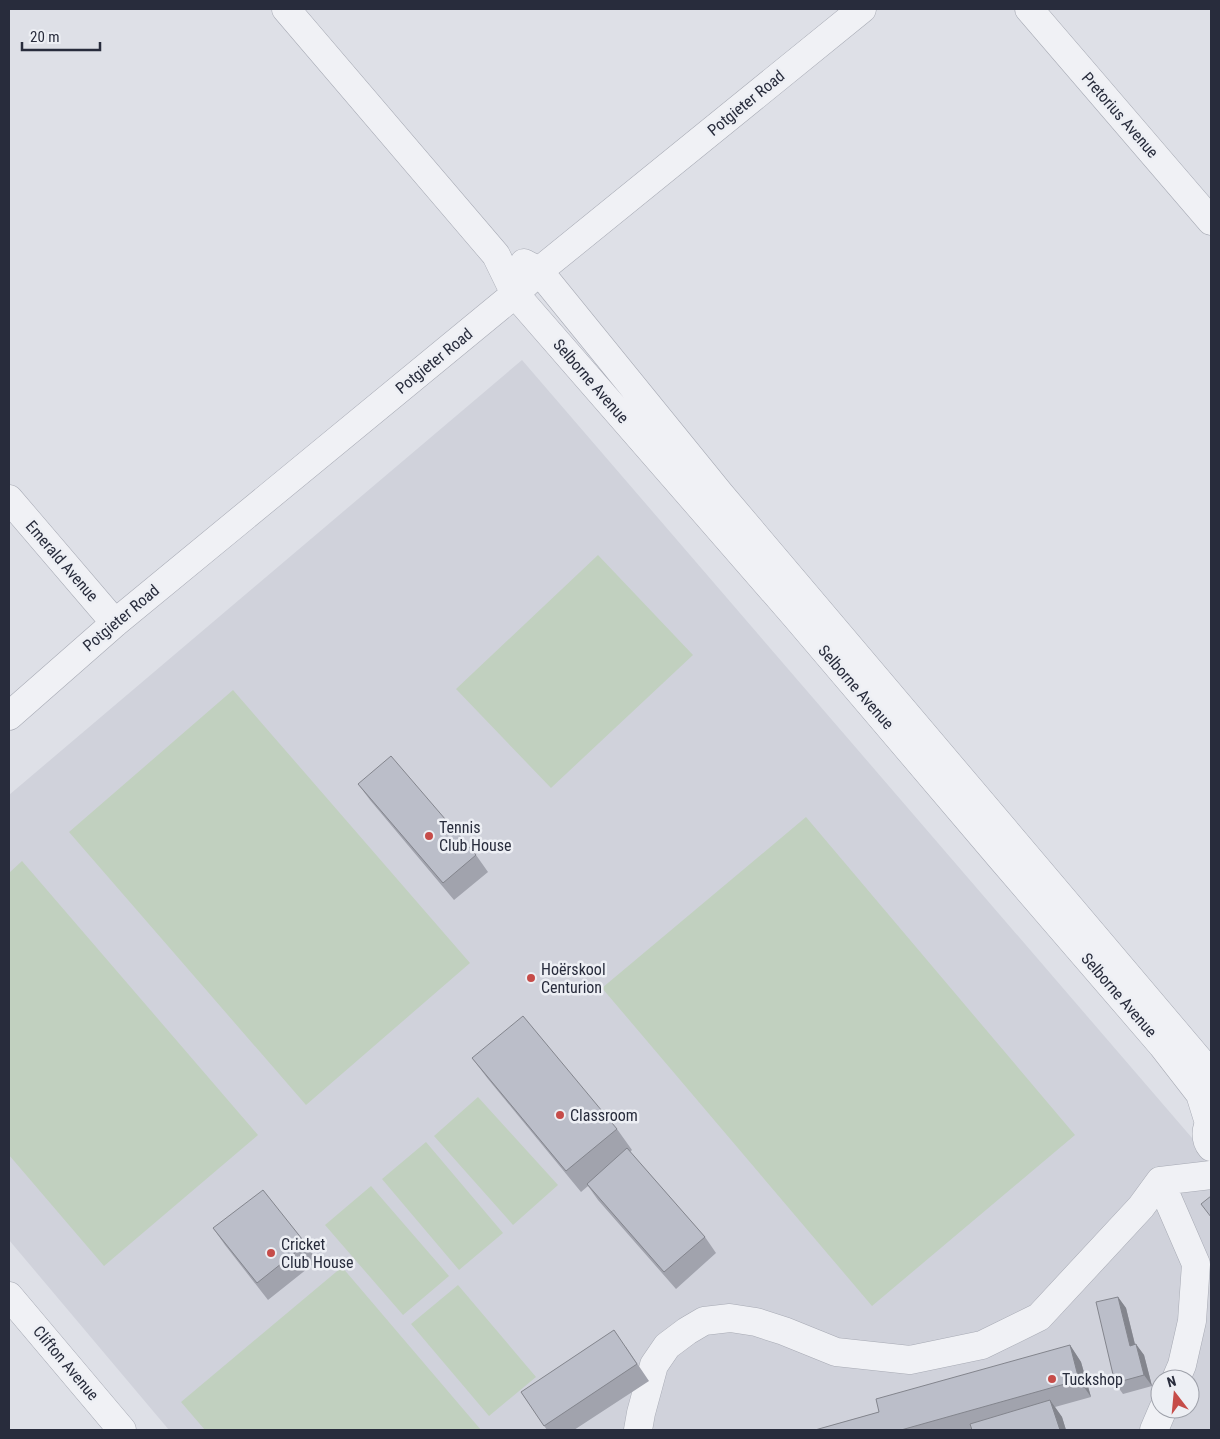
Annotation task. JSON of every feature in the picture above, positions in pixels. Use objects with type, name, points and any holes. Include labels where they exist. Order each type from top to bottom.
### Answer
[{"type":"street","name":"Selborne Avenue","points":[[286,9],[496,255],[514,294],[711,501],[945,775],[1211,1074]]},
{"type":"street","name":"Potgieter Road","points":[[9,716],[115,623],[514,294],[539,271],[862,9]]},
{"type":"street","name":"Pretorius Avenue","points":[[1030,9],[1211,221]]},
{"type":"street","name":"Selborne Avenue","points":[[496,255],[525,263],[539,271],[711,501]]},
{"type":"street","name":"Emerald Avenue","points":[[9,499],[115,623]]},
{"type":"street","name":"Selborne Avenue","points":[[945,775],[1001,858],[1162,1045],[1200,1094],[1210,1131]]},
{"type":"street","points":[[638,1430],[654,1365],[667,1346],[704,1321],[730,1318],[756,1322],[836,1352],[910,1360],[982,1345],[1039,1318],[1141,1207],[1160,1181],[1211,1174]]},
{"type":"street","points":[[1160,1181],[1196,1264],[1192,1321],[1180,1369]]},
{"type":"street","name":"Clifton Avenue","points":[[9,1296],[18,1322],[122,1430]]},
{"type":"shaded area","name":"Hoërskool Centurion","points":[[522,360],[1211,1160],[1211,1430],[169,1430],[9,1240],[9,795]]},
{"type":"green space","points":[[598,555],[693,655],[551,788],[456,689]]},
{"type":"green space","points":[[233,690],[470,963],[306,1105],[69,832]]},
{"type":"green space","points":[[806,817],[1075,1135],[872,1306],[602,988]]},
{"type":"green space","points":[[22,861],[258,1135],[104,1266],[9,1155],[9,873]]},
{"type":"green space","points":[[478,1097],[558,1185],[513,1225],[434,1136]]},
{"type":"green space","points":[[426,1142],[503,1233],[459,1270],[382,1179]]},
{"type":"green space","points":[[371,1186],[449,1276],[403,1315],[325,1225]]},
{"type":"green space","points":[[342,1267],[481,1430],[205,1430],[181,1402]]},
{"type":"green space","points":[[458,1285],[536,1377],[489,1416],[411,1324]]},
{"type":"building","name":"Tennis Club House","points":[[391,756],[476,855],[443,883],[358,784]]},
{"type":"building","name":"Classroom","points":[[523,1016],[617,1129],[566,1171],[472,1058]]},
{"type":"building","name":"Classroom","points":[[627,1148],[705,1237],[664,1272],[587,1184]]},
{"type":"building","name":"Cricket Club House","points":[[263,1190],[306,1244],[257,1283],[213,1228]]},
{"type":"building","points":[[1211,1196],[1211,1217],[1201,1204]]},
{"type":"building","points":[[1118,1297],[1130,1346],[1136,1344],[1144,1375],[1115,1383],[1096,1302]]},
{"type":"building","points":[[614,1330],[637,1364],[544,1426],[521,1392]]},
{"type":"building","points":[[1070,1345],[1079,1380],[901,1430],[815,1430],[879,1412],[876,1399]]},
{"type":"building","points":[[1050,1400],[1060,1430],[972,1430],[970,1424]]},
{"type":"place","name":"Tennis Club House","points":[[429,836]]},
{"type":"place","name":"Hoërskool Centurion","points":[[531,978]]},
{"type":"place","name":"Classroom","points":[[560,1115]]},
{"type":"place","name":"Cricket Club House","points":[[271,1253]]},
{"type":"place","name":"Tuckshop","points":[[1052,1379]]}]
